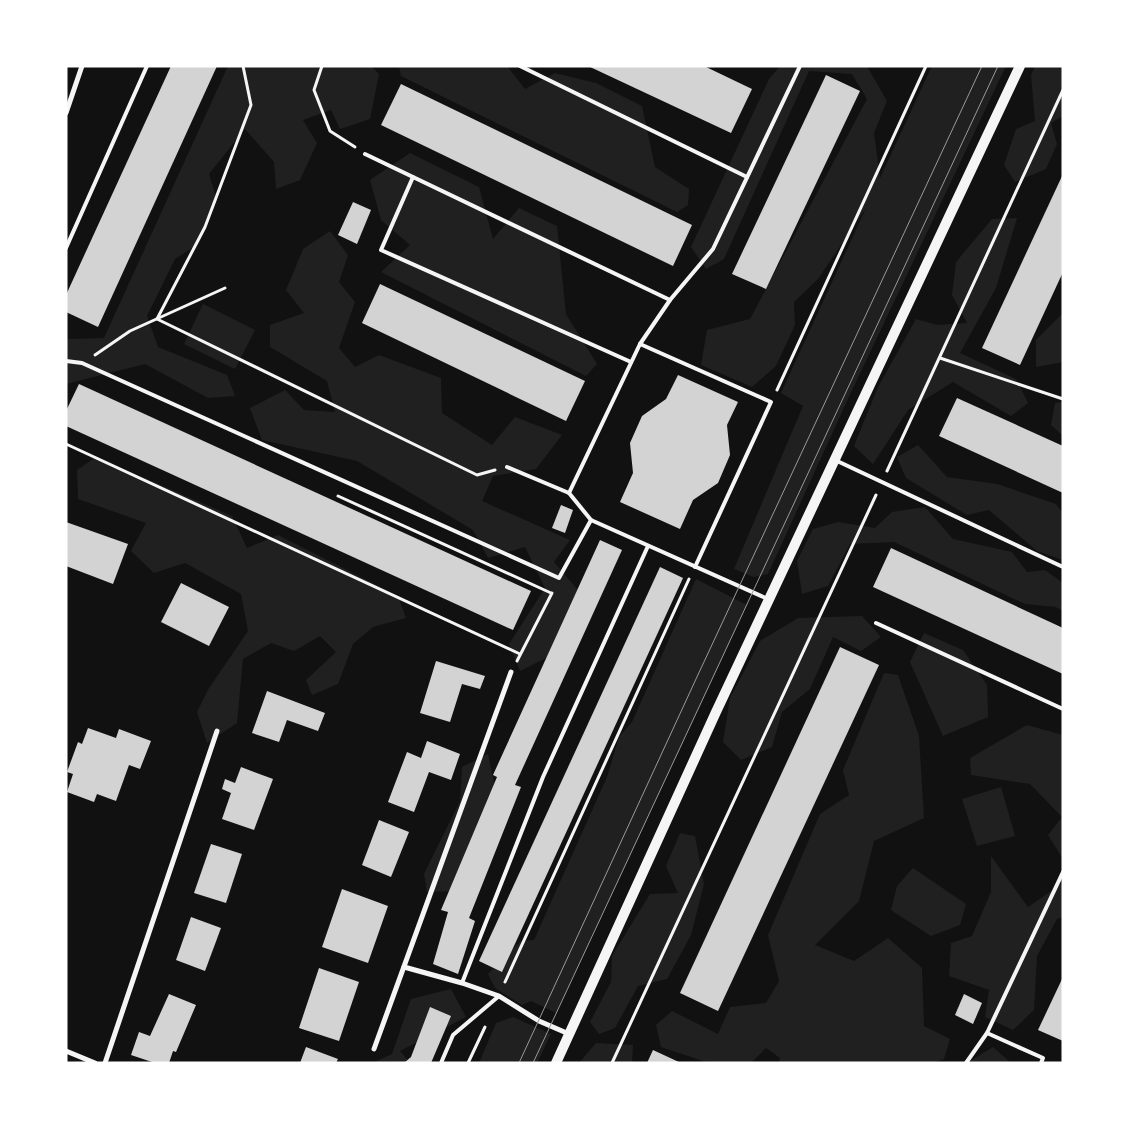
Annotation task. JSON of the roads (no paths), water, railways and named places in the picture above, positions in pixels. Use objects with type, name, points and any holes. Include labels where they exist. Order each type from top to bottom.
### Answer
[{"type":"main road","points":[[556,1063],[712,721],[1020,66]]},
{"type":"street","points":[[66,113],[82,66]]},
{"type":"street","points":[[374,1049],[511,672]]},
{"type":"street","points":[[105,1063],[217,731]]},
{"type":"street","points":[[404,967],[462,983],[499,996],[539,1021],[569,1034]]},
{"type":"street","points":[[66,1051],[95,1063]]},
{"type":"lane","points":[[66,248],[148,66]]},
{"type":"lane","points":[[520,66],[747,177]]},
{"type":"lane","points":[[569,493],[640,344],[670,300],[713,249],[800,66]]},
{"type":"lane","points":[[365,154],[670,300]]},
{"type":"lane","points":[[413,177],[381,250],[632,362]]},
{"type":"lane","points":[[640,344],[771,402],[695,567]]},
{"type":"lane","points":[[66,361],[82,363],[559,578],[591,520]]},
{"type":"lane","points":[[835,460],[1063,567]]},
{"type":"lane","points":[[508,467],[569,493],[591,520],[770,600]]},
{"type":"lane","points":[[462,983],[543,777],[648,546]]},
{"type":"lane","points":[[876,623],[1063,709]]},
{"type":"lane","points":[[966,1063],[987,1033],[1063,872]]},
{"type":"lane","points":[[441,1063],[453,1034],[499,996]]},
{"type":"lane","points":[[987,1033],[1043,1058],[1041,1063]]},
{"type":"tram line","points":[[519,1063],[982,66]]},
{"type":"tram line","points":[[533,1063],[998,66]]}]
